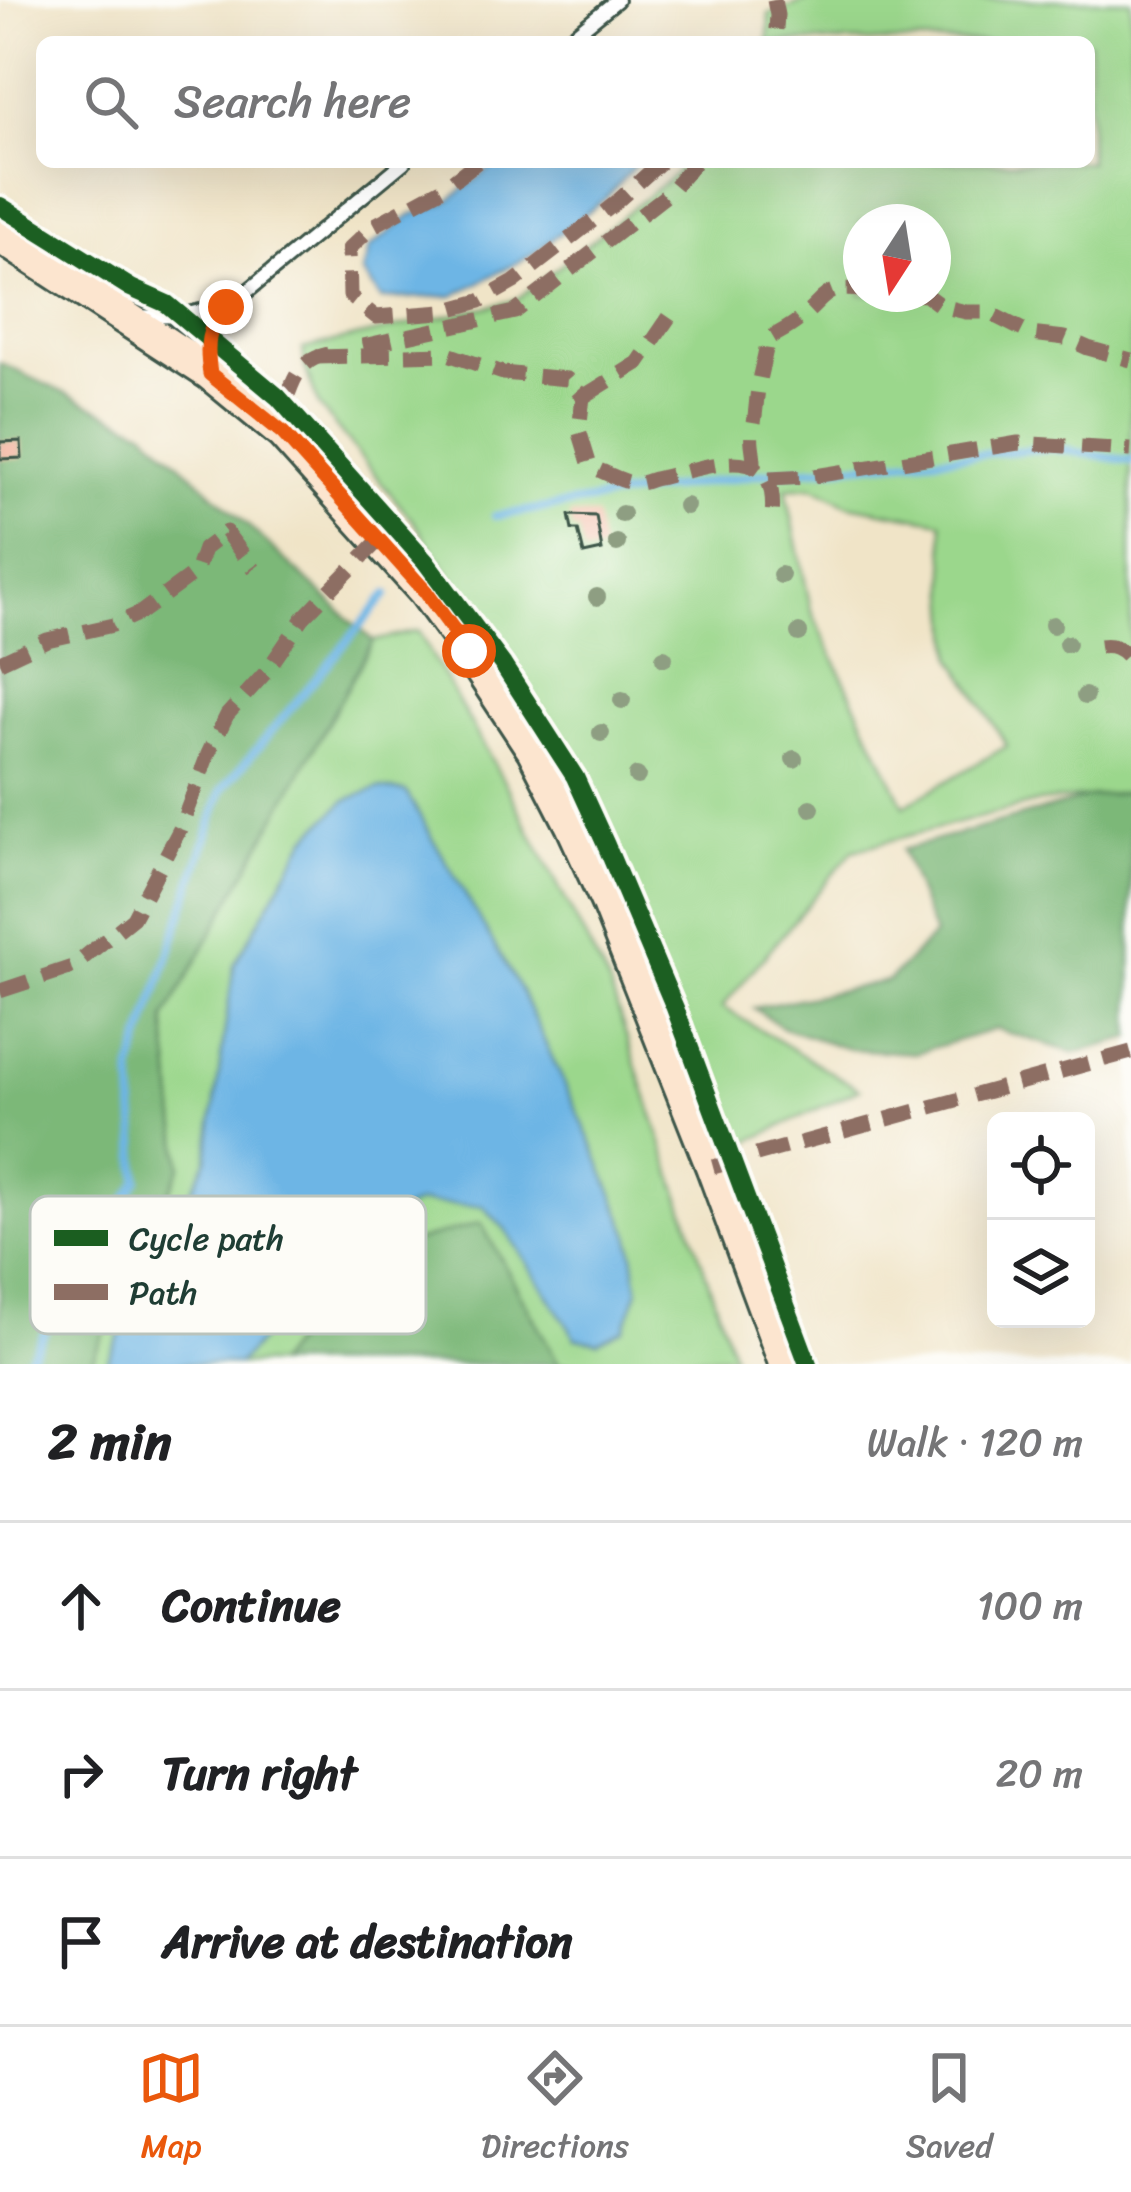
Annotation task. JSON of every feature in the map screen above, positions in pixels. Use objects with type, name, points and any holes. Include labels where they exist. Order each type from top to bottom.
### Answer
[{"type":"main road","points":[[0,236],[124,315],[212,384],[326,497],[368,530],[425,591],[469,651],[534,750],[607,900],[786,1364]]},
{"type":"main road","points":[[0,256],[212,384]]},
{"type":"lane","points":[[572,36],[617,0]]},
{"type":"lane","points":[[212,384],[206,349],[215,318],[390,168]]},
{"type":"lane","points":[[124,315],[167,319],[207,310],[241,295]]},
{"type":"green space","points":[[809,0],[1131,0],[1131,792],[1040,802],[853,850],[722,1007],[859,1089],[725,1153],[648,948],[523,682],[416,525],[319,406],[303,349],[517,300],[679,168],[1095,168],[1095,36],[768,36],[769,14]],"holes":[[[813,487],[849,505],[942,522],[953,657],[1007,746],[904,806],[811,610],[786,489]]]},
{"type":"green space","points":[[0,363],[144,430],[373,641],[165,1018],[181,1166],[167,1196],[30,1196],[30,1334],[104,1334],[90,1364],[0,1364]]},
{"type":"green space","points":[[418,631],[507,787],[609,984],[733,1355],[559,1364],[481,1223],[426,1238],[426,1196],[167,1196],[181,1166],[165,1018],[373,641]]},
{"type":"green space","points":[[1131,792],[1131,1038],[1075,1053],[996,1029],[915,1053],[849,1049],[783,1028],[754,1008],[888,981],[934,935],[902,850],[1090,797]]},
{"type":"green space","points":[[481,1223],[559,1364],[276,1364],[299,1334],[426,1334],[426,1238]]},
{"type":"green space","points":[[104,1334],[299,1334],[276,1364],[90,1364]]},
{"type":"water","points":[[490,168],[633,168],[606,198],[530,256],[453,296],[381,299],[363,273],[369,248],[413,214],[447,202]]},
{"type":"water","points":[[379,788],[406,792],[521,991],[631,1238],[638,1290],[624,1329],[597,1342],[576,1338],[505,1229],[483,1206],[426,1203],[426,1196],[189,1196],[207,1159],[234,965],[306,839],[346,800]]},
{"type":"water","points":[[120,1334],[266,1334],[238,1364],[111,1364],[108,1359]]},
{"type":"building","points":[[21,441],[22,458],[0,459],[0,442]]},
{"type":"building","points":[[569,515],[596,516],[602,550],[584,554]]},
{"type":"waterway","points":[[495,516],[766,473],[1050,448],[1131,461]]},
{"type":"waterway","points":[[128,1196],[138,1180],[132,1069],[222,790],[387,594]]},
{"type":"waterway","points":[[25,1364],[43,1334]]},
{"type":"marked path","points":[[774,0],[775,36]]},
{"type":"marked path","points":[[469,168],[445,187],[373,226],[349,249],[350,296],[376,317],[441,312],[480,301],[514,282],[654,168]]},
{"type":"marked path","points":[[363,346],[515,312],[668,194],[690,168]]},
{"type":"marked path","points":[[754,467],[752,433],[767,340],[821,299],[843,290]]},
{"type":"marked path","points":[[583,397],[638,363],[676,307]]},
{"type":"marked path","points":[[951,308],[987,312],[1031,334],[1065,338],[1131,360]]},
{"type":"marked path","points":[[285,403],[299,371],[328,354]]},
{"type":"marked path","points":[[316,357],[448,354],[503,373],[567,379],[583,397],[579,430],[590,466],[637,483],[715,465],[751,466],[764,475],[771,491],[772,517]]},
{"type":"marked path","points":[[769,479],[809,477],[1018,443],[1131,450]]},
{"type":"marked path","points":[[0,662],[47,640],[113,625],[140,613],[196,572],[204,549],[226,532],[254,569]]},
{"type":"marked path","points":[[0,991],[72,967],[133,918],[180,829],[227,715],[266,672],[303,618],[378,541]]},
{"type":"marked path","points":[[1100,646],[1118,648],[1131,660]]},
{"type":"marked path","points":[[713,1167],[1131,1052]]},
{"type":"cycle path","points":[[0,206],[131,288],[167,304],[278,397],[425,561],[503,665],[575,777],[606,845],[675,1008],[808,1364]]},
{"type":"route","points":[[226,307],[210,330],[206,349],[210,374],[283,433],[425,591],[469,651]]}]
